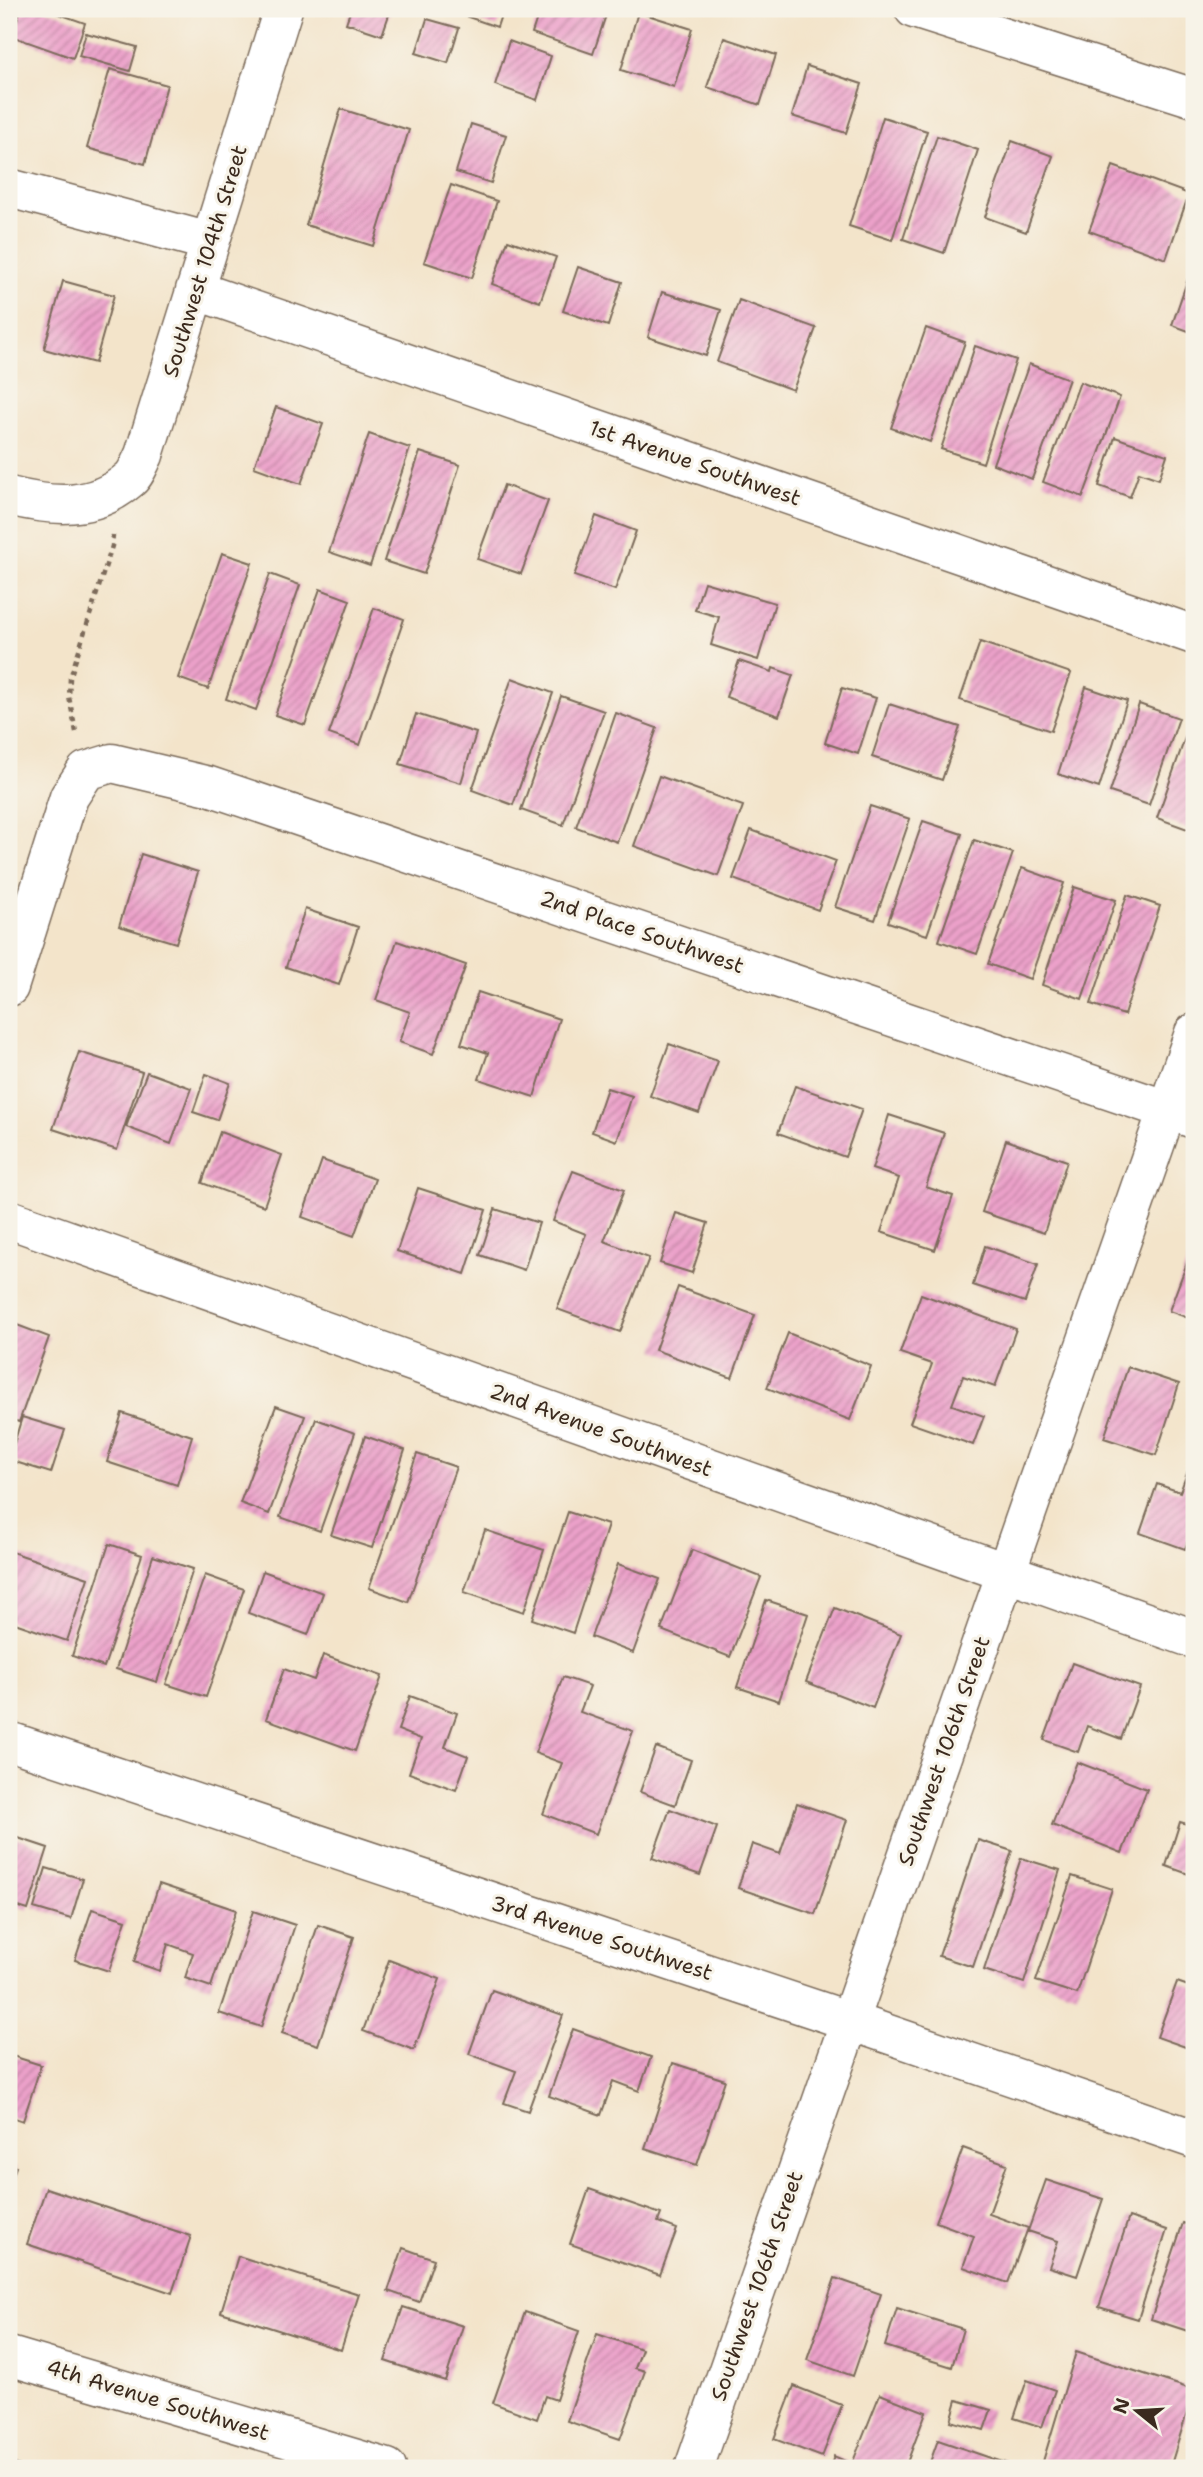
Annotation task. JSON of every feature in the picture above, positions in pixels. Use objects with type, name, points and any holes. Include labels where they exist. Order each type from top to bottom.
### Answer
[{"type":"street","name":"Southwest 104th Street","points":[[103,496],[132,478],[144,455],[283,9]]},
{"type":"street","points":[[914,9],[1194,98]]},
{"type":"street","points":[[9,188],[210,242]]},
{"type":"street","name":"1st Avenue Southwest","points":[[195,290],[1194,635]]},
{"type":"street","points":[[9,496],[40,504],[72,506],[103,496]]},
{"type":"street","name":"2nd Place Southwest","points":[[86,771],[112,763],[209,786],[1181,1114]]},
{"type":"street","points":[[9,987],[69,797],[86,771]]},
{"type":"street","name":"Southwest 106th Street","points":[[694,2468],[1006,1574],[1181,1114],[1194,1033]]},
{"type":"street","name":"2nd Avenue Southwest","points":[[9,1219],[1194,1639]]},
{"type":"street","name":"3rd Avenue Southwest","points":[[9,1741],[850,2021],[1194,2139]]},
{"type":"street","name":"4th Avenue Southwest","points":[[9,2356],[387,2468]]},
{"type":"path","points":[[86,771],[69,697],[70,678],[112,546],[114,521],[103,496]]},
{"type":"building","points":[[21,9],[45,9],[85,23],[73,58],[11,36]]},
{"type":"building","points":[[351,9],[391,9],[382,35],[346,23]]},
{"type":"building","points":[[445,9],[503,9],[497,27]]},
{"type":"building","points":[[540,9],[608,9],[593,54],[532,33]]},
{"type":"building","points":[[638,12],[692,29],[674,87],[621,70]]},
{"type":"building","points":[[427,19],[459,28],[448,63],[416,53]]},
{"type":"building","points":[[86,33],[137,47],[130,71],[79,56]]},
{"type":"building","points":[[724,38],[776,55],[760,105],[707,87]]},
{"type":"building","points":[[509,41],[551,56],[537,100],[495,85]]},
{"type":"building","points":[[807,66],[862,84],[846,133],[792,116]]},
{"type":"building","points":[[110,69],[167,85],[145,164],[87,148]]},
{"type":"building","points":[[341,109],[409,130],[373,246],[306,225]]},
{"type":"building","points":[[883,117],[927,131],[892,240],[849,226]]},
{"type":"building","points":[[471,124],[506,135],[491,183],[456,172]]},
{"type":"building","points":[[937,136],[978,150],[944,253],[903,239]]},
{"type":"building","points":[[1012,141],[1053,156],[1026,232],[985,217]]},
{"type":"building","points":[[1113,166],[1189,194],[1166,259],[1089,231]]},
{"type":"building","points":[[451,185],[497,201],[472,278],[424,262]]},
{"type":"building","points":[[508,240],[556,257],[540,302],[492,284]]},
{"type":"building","points":[[1194,261],[1194,333],[1172,325]]},
{"type":"building","points":[[578,267],[622,282],[608,326],[563,311]]},
{"type":"building","points":[[63,281],[114,295],[95,363],[44,349]]},
{"type":"building","points":[[662,292],[721,310],[706,356],[648,337]]},
{"type":"building","points":[[739,300],[816,328],[793,390],[717,362]]},
{"type":"building","points":[[926,328],[965,342],[930,442],[891,428]]},
{"type":"building","points":[[975,346],[1016,360],[983,463],[941,449]]},
{"type":"building","points":[[1029,364],[1069,379],[1032,479],[993,464]]},
{"type":"building","points":[[1080,382],[1120,397],[1083,497],[1043,482]]},
{"type":"building","points":[[276,407],[323,424],[301,484],[254,467]]},
{"type":"building","points":[[369,434],[410,448],[370,566],[329,552]]},
{"type":"building","points":[[1115,437],[1167,455],[1159,479],[1139,472],[1130,497],[1099,486]]},
{"type":"building","points":[[420,452],[460,465],[424,574],[384,561]]},
{"type":"building","points":[[504,485],[548,501],[521,574],[477,559]]},
{"type":"building","points":[[596,516],[636,531],[615,590],[574,576]]},
{"type":"building","points":[[222,553],[252,563],[208,689],[178,678]]},
{"type":"building","points":[[270,574],[300,585],[256,710],[226,699]]},
{"type":"building","points":[[704,582],[775,603],[758,660],[711,645],[719,617],[695,610]]},
{"type":"building","points":[[320,589],[350,600],[305,725],[275,715]]},
{"type":"building","points":[[374,608],[404,619],[360,745],[329,734]]},
{"type":"building","points":[[980,642],[1071,673],[1051,731],[960,700]]},
{"type":"building","points":[[739,661],[772,672],[773,668],[793,675],[779,716],[726,697]]},
{"type":"building","points":[[512,678],[553,693],[513,805],[472,790]]},
{"type":"building","points":[[1086,687],[1127,701],[1099,788],[1058,774]]},
{"type":"building","points":[[842,688],[876,698],[858,754],[825,743]]},
{"type":"building","points":[[561,696],[604,711],[563,825],[521,810]]},
{"type":"building","points":[[889,704],[960,727],[942,780],[872,757]]},
{"type":"building","points":[[1139,704],[1179,718],[1149,805],[1110,792]]},
{"type":"building","points":[[616,713],[657,728],[617,842],[576,827]]},
{"type":"building","points":[[416,714],[476,733],[461,783],[400,764]]},
{"type":"building","points":[[1192,718],[1194,817],[1190,830],[1157,818]]},
{"type":"building","points":[[659,776],[743,806],[718,876],[634,846]]},
{"type":"building","points":[[870,806],[910,819],[875,920],[835,907]]},
{"type":"building","points":[[923,821],[962,834],[927,935],[888,922]]},
{"type":"building","points":[[751,830],[836,861],[818,910],[733,879]]},
{"type":"building","points":[[974,840],[1013,853],[977,954],[939,941]]},
{"type":"building","points":[[141,854],[198,872],[176,943],[119,926]]},
{"type":"building","points":[[1022,868],[1064,883],[1030,979],[988,964]]},
{"type":"building","points":[[1074,887],[1116,900],[1082,999],[1042,985]]},
{"type":"building","points":[[1127,895],[1160,906],[1124,1015],[1091,1004]]},
{"type":"building","points":[[305,909],[358,927],[339,985],[286,967]]},
{"type":"building","points":[[397,941],[466,965],[433,1054],[399,1042],[410,1012],[376,1000]]},
{"type":"building","points":[[478,992],[559,1019],[534,1097],[479,1079],[488,1053],[461,1044]]},
{"type":"building","points":[[669,1044],[718,1061],[699,1113],[650,1096]]},
{"type":"building","points":[[79,1052],[142,1072],[117,1150],[53,1129]]},
{"type":"building","points":[[147,1072],[191,1088],[171,1144],[126,1127]]},
{"type":"building","points":[[206,1074],[230,1083],[217,1120],[193,1112]]},
{"type":"building","points":[[795,1086],[862,1109],[845,1157],[778,1133]]},
{"type":"building","points":[[607,1088],[632,1096],[617,1141],[592,1132]]},
{"type":"building","points":[[889,1115],[944,1133],[926,1187],[953,1196],[935,1250],[881,1232],[899,1178],[872,1169]]},
{"type":"building","points":[[220,1132],[282,1155],[264,1206],[202,1183]]},
{"type":"building","points":[[1006,1140],[1067,1161],[1044,1233],[982,1212]]},
{"type":"building","points":[[322,1160],[375,1179],[354,1236],[302,1217]]},
{"type":"building","points":[[573,1171],[624,1190],[604,1241],[649,1258],[620,1332],[557,1309],[586,1234],[553,1221]]},
{"type":"building","points":[[418,1188],[486,1210],[465,1274],[397,1251]]},
{"type":"building","points":[[495,1209],[539,1223],[524,1270],[480,1255]]},
{"type":"building","points":[[676,1213],[708,1223],[692,1273],[660,1263]]},
{"type":"building","points":[[1194,1244],[1194,1320],[1169,1311]]},
{"type":"building","points":[[985,1246],[1038,1264],[1025,1302],[973,1285]]},
{"type":"building","points":[[678,1287],[755,1315],[732,1378],[655,1350]]},
{"type":"building","points":[[921,1294],[1016,1329],[995,1387],[963,1376],[952,1405],[984,1416],[973,1445],[910,1423],[932,1364],[900,1353]]},
{"type":"building","points":[[9,1322],[49,1337],[19,1422],[9,1419]]},
{"type":"building","points":[[788,1333],[871,1366],[850,1420],[767,1388]]},
{"type":"building","points":[[1128,1367],[1179,1384],[1156,1455],[1104,1438]]},
{"type":"building","points":[[276,1406],[305,1416],[269,1514],[240,1503]]},
{"type":"building","points":[[122,1413],[192,1436],[177,1485],[107,1462]]},
{"type":"building","points":[[22,1417],[65,1430],[51,1473],[9,1460]]},
{"type":"building","points":[[316,1419],[355,1433],[320,1531],[280,1517]]},
{"type":"building","points":[[365,1436],[405,1450],[372,1548],[331,1535]]},
{"type":"building","points":[[417,1454],[456,1467],[408,1602],[369,1588]]},
{"type":"building","points":[[1189,1468],[1194,1470],[1194,1525],[1185,1549],[1140,1533],[1157,1484],[1180,1492]]},
{"type":"building","points":[[568,1512],[608,1525],[573,1633],[532,1619]]},
{"type":"building","points":[[485,1530],[544,1550],[524,1612],[464,1592]]},
{"type":"building","points":[[109,1544],[142,1555],[104,1667],[72,1656]]},
{"type":"building","points":[[692,1550],[761,1577],[730,1657],[661,1630]]},
{"type":"building","points":[[9,1551],[88,1578],[67,1641],[9,1621]]},
{"type":"building","points":[[153,1556],[193,1569],[157,1682],[116,1669]]},
{"type":"building","points":[[618,1564],[660,1579],[633,1653],[591,1637]]},
{"type":"building","points":[[263,1571],[323,1593],[308,1635],[248,1613]]},
{"type":"building","points":[[205,1575],[244,1589],[206,1697],[166,1684]]},
{"type":"building","points":[[766,1600],[808,1614],[779,1701],[737,1687]]},
{"type":"building","points":[[835,1608],[901,1634],[873,1708],[806,1682]]},
{"type":"building","points":[[323,1655],[382,1676],[355,1751],[266,1719],[284,1669],[314,1680]]},
{"type":"building","points":[[1072,1663],[1140,1687],[1121,1739],[1087,1726],[1078,1752],[1044,1740]]},
{"type":"building","points":[[563,1677],[590,1686],[580,1712],[633,1731],[596,1834],[543,1814],[562,1763],[535,1753]]},
{"type":"building","points":[[410,1696],[457,1713],[445,1747],[468,1756],[456,1790],[409,1773],[421,1739],[398,1730]]},
{"type":"building","points":[[656,1747],[691,1760],[675,1805],[640,1792]]},
{"type":"building","points":[[1077,1762],[1147,1789],[1122,1853],[1052,1825]]},
{"type":"building","points":[[797,1803],[847,1820],[815,1914],[738,1888],[752,1844],[780,1854]]},
{"type":"building","points":[[670,1809],[717,1827],[700,1875],[652,1858]]},
{"type":"building","points":[[1180,1822],[1194,1826],[1194,1876],[1166,1866]]},
{"type":"building","points":[[9,1835],[48,1848],[28,1910],[9,1904]]},
{"type":"building","points":[[978,1840],[1012,1851],[973,1967],[939,1956]]},
{"type":"building","points":[[1021,1858],[1060,1870],[1024,1983],[984,1970]]},
{"type":"building","points":[[46,1868],[83,1879],[71,1919],[34,1908]]},
{"type":"building","points":[[1072,1876],[1112,1889],[1077,1994],[1036,1981]]},
{"type":"building","points":[[159,1884],[236,1910],[211,1987],[185,1978],[193,1953],[168,1944],[160,1971],[134,1962]]},
{"type":"building","points":[[92,1909],[126,1920],[109,1971],[75,1960]]},
{"type":"building","points":[[253,1911],[295,1925],[261,2027],[219,2013]]},
{"type":"building","points":[[318,1925],[354,1937],[318,2045],[282,2033]]},
{"type":"building","points":[[389,1960],[440,1979],[414,2050],[363,2031]]},
{"type":"building","points":[[1177,1982],[1194,1988],[1194,2050],[1157,2037]]},
{"type":"building","points":[[492,1990],[563,2015],[528,2111],[504,2103],[516,2071],[469,2054]]},
{"type":"building","points":[[573,2029],[651,2057],[639,2091],[613,2081],[601,2115],[549,2096]]},
{"type":"building","points":[[9,2055],[41,2065],[23,2121],[9,2116]]},
{"type":"building","points":[[673,2063],[725,2080],[697,2165],[645,2148]]},
{"type":"building","points":[[963,2148],[1007,2164],[989,2214],[1028,2228],[1008,2283],[963,2267],[974,2236],[936,2222]]},
{"type":"building","points":[[9,2165],[16,2167],[9,2187]]},
{"type":"building","points":[[1046,2180],[1103,2199],[1077,2276],[1049,2267],[1058,2241],[1028,2231]]},
{"type":"building","points":[[46,2188],[191,2236],[172,2293],[27,2244]]},
{"type":"building","points":[[589,2189],[661,2214],[658,2222],[677,2229],[660,2275],[570,2244]]},
{"type":"building","points":[[1129,2217],[1167,2230],[1138,2319],[1099,2307]]},
{"type":"building","points":[[1183,2223],[1194,2226],[1194,2333],[1151,2319]]},
{"type":"building","points":[[403,2248],[434,2259],[419,2302],[388,2291]]},
{"type":"building","points":[[238,2256],[359,2294],[341,2350],[221,2312]]},
{"type":"building","points":[[835,2278],[881,2294],[853,2376],[807,2360]]},
{"type":"building","points":[[403,2307],[463,2326],[445,2381],[385,2361]]},
{"type":"building","points":[[897,2308],[963,2329],[952,2367],[885,2346]]},
{"type":"building","points":[[525,2312],[579,2331],[556,2400],[545,2396],[537,2419],[493,2403]]},
{"type":"building","points":[[597,2334],[642,2349],[635,2368],[645,2371],[620,2439],[567,2421]]},
{"type":"building","points":[[1076,2352],[1194,2390],[1170,2468],[1041,2468]]},
{"type":"building","points":[[1027,2380],[1055,2390],[1042,2427],[1014,2418]]},
{"type":"building","points":[[794,2386],[842,2405],[822,2457],[774,2439]]},
{"type":"building","points":[[880,2394],[926,2412],[905,2468],[830,2468],[834,2456],[852,2464]]},
{"type":"building","points":[[957,2400],[991,2410],[984,2430],[951,2421]]},
{"type":"building","points":[[938,2440],[1008,2464],[1007,2468],[928,2468]]},
{"type":"building","points":[[9,2462],[26,2468],[9,2468]]}]
